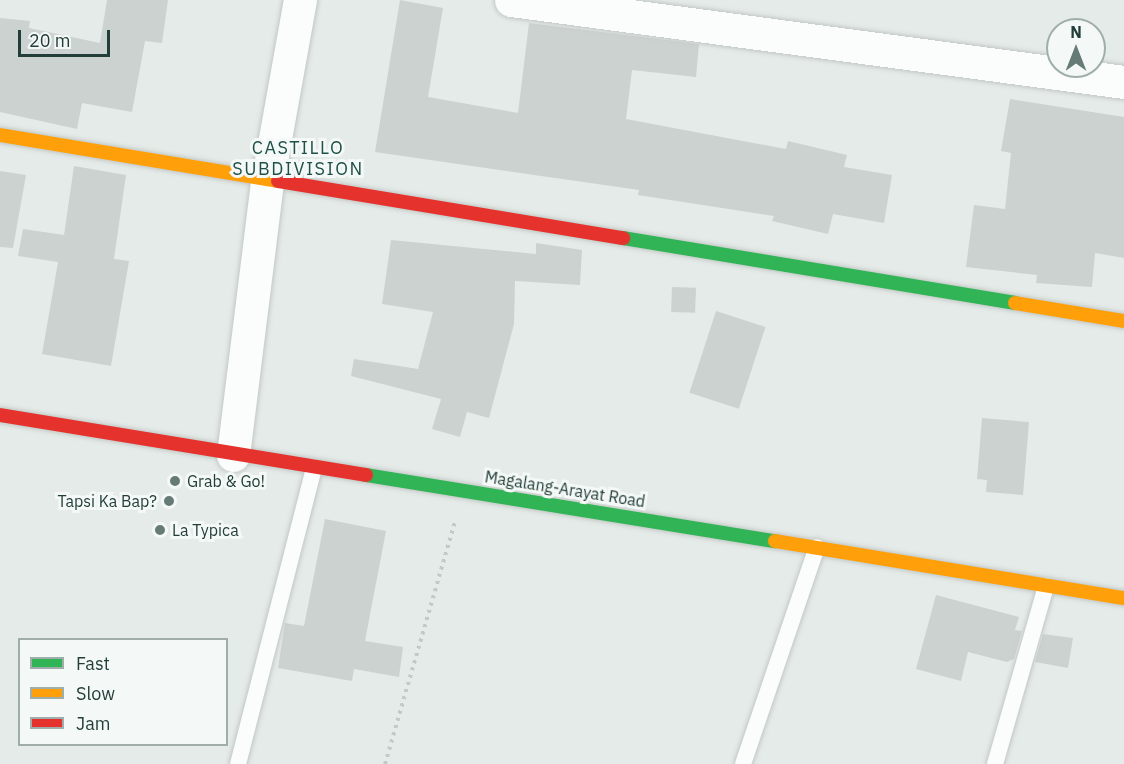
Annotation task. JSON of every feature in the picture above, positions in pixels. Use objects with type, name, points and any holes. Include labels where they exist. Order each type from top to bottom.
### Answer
[{"type":"main road","points":[[0,135],[267,183],[1124,321]]},
{"type":"main road","name":"Magalang-Arayat Road","points":[[0,415],[233,455],[464,489],[1124,598]]},
{"type":"street","points":[[233,455],[267,183],[300,0]]},
{"type":"street","points":[[511,0],[1124,82]]},
{"type":"lane","points":[[238,764],[314,468]]},
{"type":"lane","points":[[742,764],[817,547]]},
{"type":"lane","points":[[995,764],[1046,586]]},
{"type":"path","points":[[385,764],[464,489]]},
{"type":"building","points":[[107,0],[168,0],[162,43],[145,41],[132,112],[82,103],[77,129],[0,112],[0,18],[30,21],[29,28],[100,43]]},
{"type":"building","points":[[400,0],[443,8],[428,97],[518,113],[529,23],[699,44],[696,77],[632,70],[626,119],[786,149],[788,141],[847,155],[844,167],[892,175],[884,223],[833,214],[828,234],[772,221],[774,216],[638,195],[639,190],[375,152]]},
{"type":"building","points":[[1010,99],[1124,117],[1124,258],[1095,253],[1092,287],[1036,283],[1037,275],[966,267],[974,205],[1005,209],[1011,153],[1001,151]]},
{"type":"building","points":[[74,166],[126,175],[114,259],[129,261],[111,366],[42,354],[58,262],[18,256],[23,229],[64,235]]},
{"type":"building","points":[[0,171],[26,175],[13,248],[0,247]]},
{"type":"building","points":[[391,240],[536,254],[536,243],[582,250],[580,285],[515,281],[514,324],[489,418],[467,412],[460,437],[432,429],[441,399],[351,376],[354,359],[418,369],[433,312],[382,304]]},
{"type":"building","points":[[672,287],[696,288],[695,313],[671,312]]},
{"type":"building","points":[[716,311],[765,327],[739,409],[689,393]]},
{"type":"building","points":[[982,418],[1029,422],[1023,495],[986,492],[987,480],[977,479]]},
{"type":"building","points":[[325,519],[386,531],[365,641],[403,647],[399,677],[354,669],[352,681],[278,668],[285,623],[304,626]]},
{"type":"building","points":[[936,595],[1019,617],[1015,630],[1022,631],[1014,659],[1007,662],[968,652],[961,681],[916,669]]},
{"type":"building","points":[[1043,634],[1073,638],[1068,668],[1035,662]]},
{"type":"traffic: fast","points":[[623,238],[1015,303]]},
{"type":"traffic: fast","points":[[366,475],[775,541]]},
{"type":"traffic: slow","points":[[0,135],[278,181]]},
{"type":"traffic: slow","points":[[1015,303],[1124,321]]},
{"type":"traffic: slow","points":[[775,541],[1124,598]]},
{"type":"traffic: jam","points":[[278,181],[623,238]]},
{"type":"traffic: jam","points":[[0,415],[366,475]]},
{"type":"place","name":"Grab & Go!","points":[[175,481]]},
{"type":"place","name":"Tapsi Ka Bap?","points":[[169,501]]},
{"type":"place","name":"La Typica","points":[[160,530]]},
{"type":"district","name":"CASTILLO SUBDIVISION","points":[[298,159]]}]
